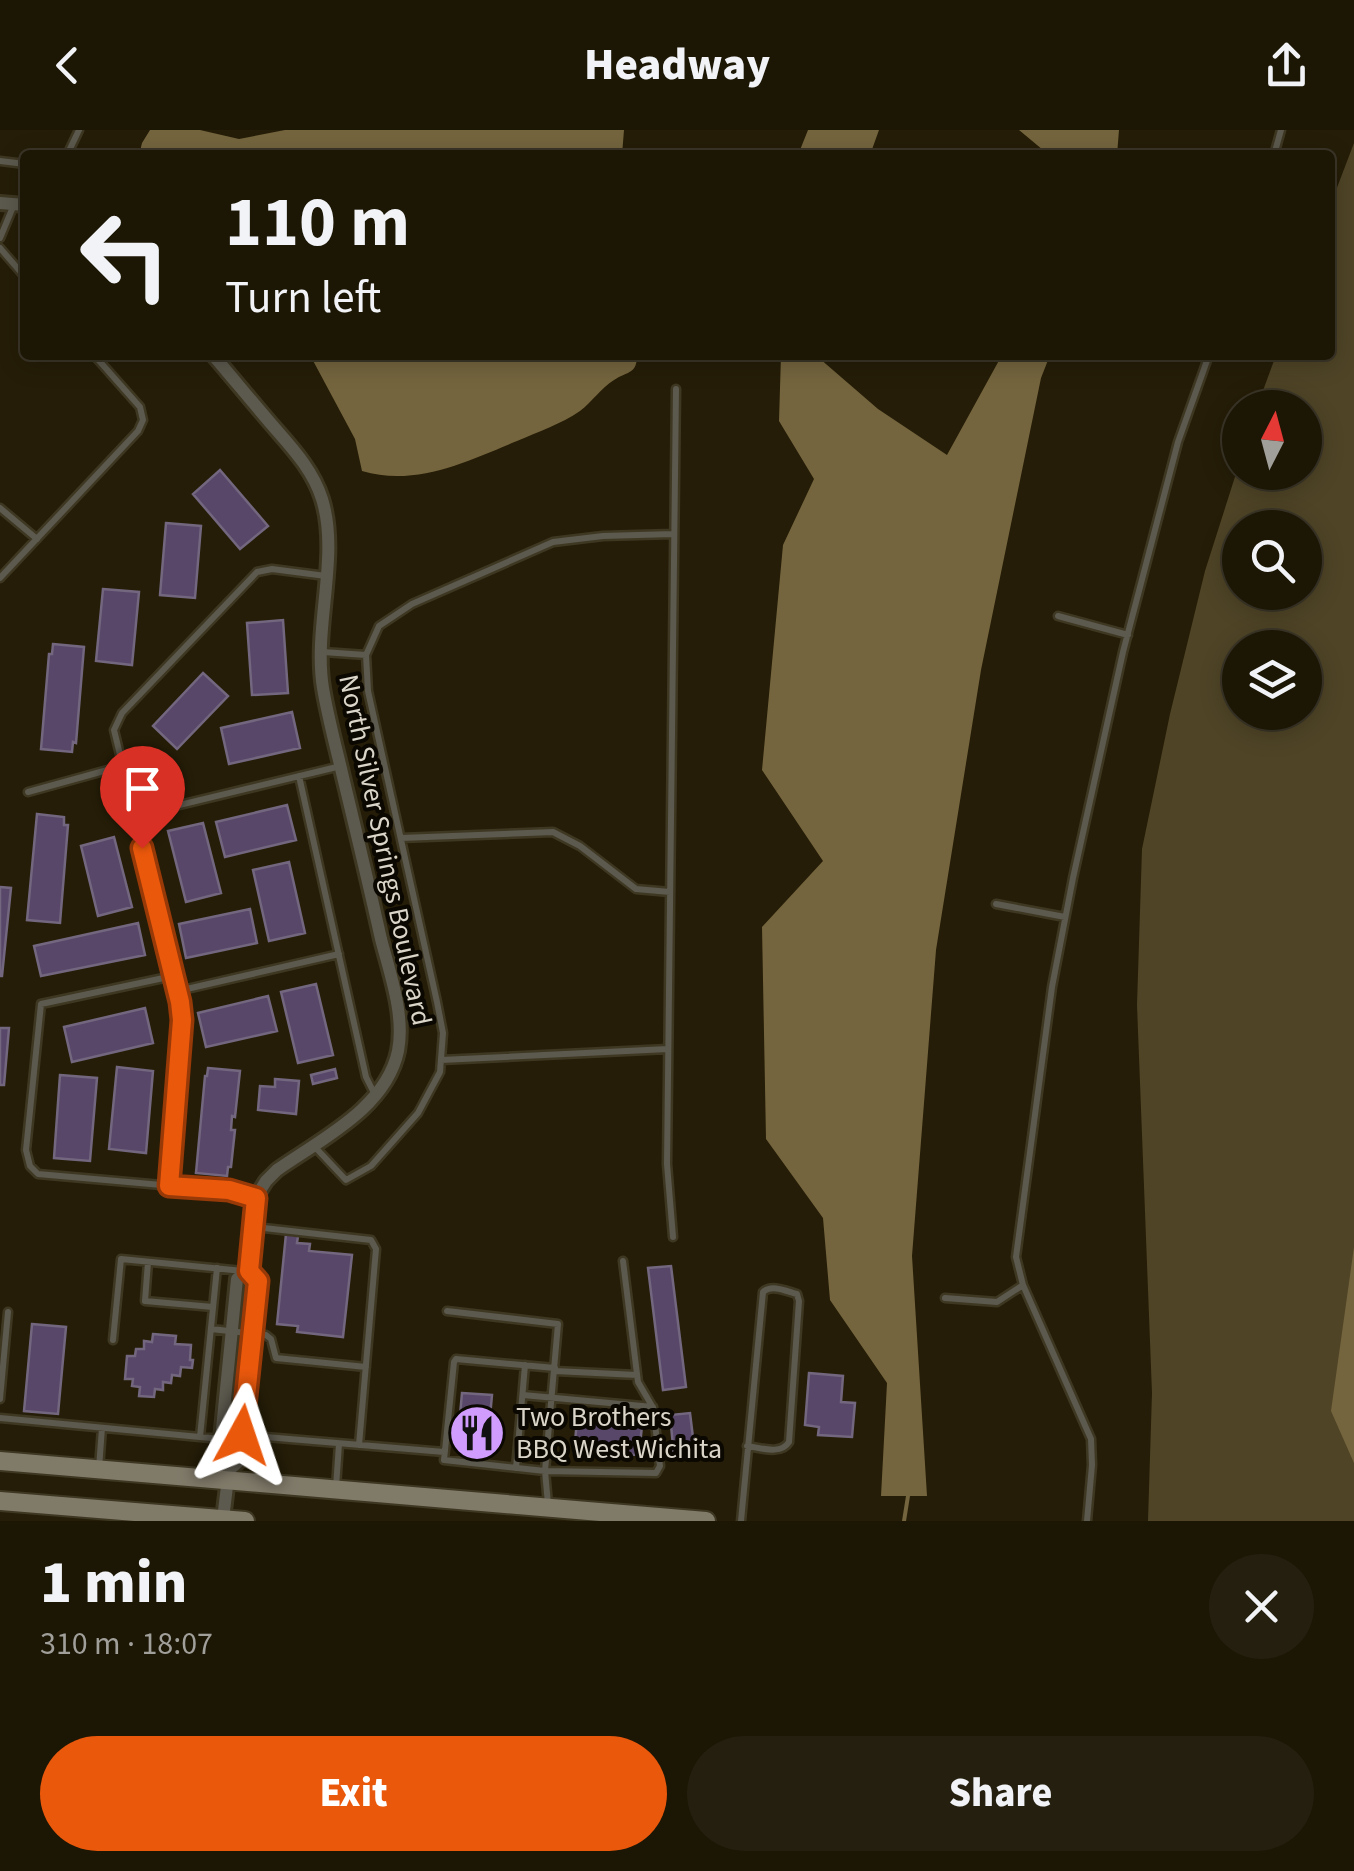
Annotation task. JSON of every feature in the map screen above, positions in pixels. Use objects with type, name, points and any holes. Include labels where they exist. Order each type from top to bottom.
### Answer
[{"type":"main road","points":[[0,1460],[228,1475],[549,1514],[706,1521]]},
{"type":"main road","points":[[0,1501],[245,1521]]},
{"type":"street","name":"North Silver Springs Boulevard","points":[[218,360],[314,477],[327,518],[323,686],[400,1022],[398,1054],[376,1096],[277,1170],[256,1198]]},
{"type":"street","points":[[223,1520],[228,1475],[239,1462],[258,1281],[249,1271],[256,1198]]},
{"type":"street","points":[[228,1475],[219,1460],[221,1438],[238,1279],[249,1271]]},
{"type":"lane","points":[[0,238],[13,204]]},
{"type":"lane","points":[[0,262],[3,251]]},
{"type":"lane","points":[[3,251],[20,271]]},
{"type":"lane","points":[[0,578],[138,431],[143,420],[140,407],[98,360]]},
{"type":"lane","points":[[1087,1521],[1091,1439],[1023,1286],[1016,1257],[1065,916],[1128,635],[1178,442],[1207,360]]},
{"type":"lane","points":[[673,1237],[667,1164],[676,389]]},
{"type":"lane","points":[[0,508],[37,538]]},
{"type":"lane","points":[[313,1145],[346,1180],[371,1166],[418,1113],[440,1072],[443,1033],[438,1002],[368,691],[366,654],[379,626],[412,604],[554,542],[673,534]]},
{"type":"lane","points":[[169,1186],[182,1020],[114,730],[122,713],[257,572],[272,568],[326,576]]},
{"type":"lane","points":[[1058,616],[1128,635]]},
{"type":"lane","points":[[321,652],[366,654]]},
{"type":"lane","points":[[28,792],[122,766]]},
{"type":"lane","points":[[134,816],[341,766]]},
{"type":"lane","points":[[299,776],[366,1078],[376,1096]]},
{"type":"lane","points":[[401,838],[553,832],[580,846],[636,889],[670,892]]},
{"type":"lane","points":[[996,904],[1065,916]]},
{"type":"lane","points":[[178,991],[339,954]]},
{"type":"lane","points":[[174,976],[41,1004],[26,1150],[30,1166],[38,1174],[229,1190],[256,1198]]},
{"type":"lane","points":[[441,1060],[668,1049]]},
{"type":"lane","points":[[253,1227],[373,1242],[376,1249],[359,1446]]},
{"type":"lane","points":[[113,1340],[121,1259],[249,1271]]},
{"type":"lane","points":[[623,1261],[638,1382],[653,1408],[660,1466],[656,1473],[545,1471],[444,1460],[456,1359],[637,1375]]},
{"type":"lane","points":[[148,1262],[144,1301],[213,1307]]},
{"type":"lane","points":[[200,1436],[217,1268]]},
{"type":"lane","points":[[944,1298],[997,1302],[1023,1286]]},
{"type":"lane","points":[[741,1521],[747,1446],[762,1292],[768,1288],[781,1289],[798,1294],[799,1301],[789,1442],[780,1450],[747,1446]]},
{"type":"lane","points":[[447,1311],[558,1324],[545,1471],[549,1514]]},
{"type":"lane","points":[[0,1399],[8,1312]]},
{"type":"lane","points":[[211,1330],[266,1335],[276,1358],[366,1366]]},
{"type":"lane","points":[[516,1468],[525,1366]]},
{"type":"lane","points":[[523,1395],[653,1408]]},
{"type":"lane","points":[[0,1418],[221,1438]]},
{"type":"lane","points":[[99,1469],[102,1428]]},
{"type":"lane","points":[[242,1435],[444,1452]]},
{"type":"lane","points":[[336,1489],[339,1444]]},
{"type":"shaded area","points":[[150,130],[200,130],[239,139],[285,130],[624,130],[622,150],[140,150]]},
{"type":"shaded area","points":[[808,130],[879,130],[872,150],[800,150]]},
{"type":"shaded area","points":[[1019,130],[1119,130],[1117,150],[1043,150]]},
{"type":"shaded area","points":[[1354,143],[1354,1521],[1148,1521],[1152,1393],[1137,1005],[1142,849],[1170,714],[1222,518],[1222,610],[1322,610],[1322,510],[1224,510],[1231,490],[1322,490],[1322,390],[1263,390],[1274,360],[1335,360],[1335,193]]},
{"type":"shaded area","points":[[313,360],[637,360],[633,369],[609,383],[565,420],[441,470],[402,476],[362,471],[355,439]]},
{"type":"shaded area","points":[[781,360],[821,360],[878,409],[947,455],[999,360],[1048,360],[1041,378],[981,670],[936,950],[912,1256],[927,1496],[881,1496],[887,1383],[830,1300],[823,1218],[766,1139],[762,927],[823,861],[762,770],[783,545],[814,479],[779,421]]},
{"type":"shaded area","points":[[1354,1247],[1354,1463],[1331,1411]]},
{"type":"building","points":[[220,470],[268,526],[240,549],[193,494]]},
{"type":"building","points":[[166,523],[201,526],[195,598],[160,595]]},
{"type":"building","points":[[103,589],[139,592],[132,665],[96,661]]},
{"type":"building","points":[[283,620],[288,693],[252,695],[247,623]]},
{"type":"building","points":[[53,644],[84,647],[72,752],[41,749]]},
{"type":"building","points":[[203,673],[228,696],[177,749],[153,726]]},
{"type":"building","points":[[292,712],[300,748],[229,764],[221,728]]},
{"type":"building","points":[[287,805],[296,840],[225,857],[216,822]]},
{"type":"building","points":[[37,814],[64,817],[64,825],[68,825],[60,923],[27,920]]},
{"type":"building","points":[[203,823],[221,893],[186,902],[168,831]]},
{"type":"building","points":[[114,837],[132,907],[98,916],[81,846]]},
{"type":"building","points":[[289,862],[305,933],[269,941],[253,870]]},
{"type":"building","points":[[0,887],[11,888],[2,976],[0,976]]},
{"type":"building","points":[[250,909],[257,943],[186,958],[179,924]]},
{"type":"building","points":[[138,923],[145,955],[41,976],[34,946]]},
{"type":"building","points":[[316,984],[333,1055],[298,1063],[281,992]]},
{"type":"building","points":[[268,996],[277,1031],[206,1047],[198,1013]]},
{"type":"building","points":[[145,1008],[153,1043],[72,1062],[64,1027]]},
{"type":"building","points":[[0,1028],[9,1028],[4,1085],[0,1085]]},
{"type":"building","points":[[117,1067],[153,1071],[146,1153],[109,1149]]},
{"type":"building","points":[[208,1068],[240,1071],[227,1176],[196,1173]]},
{"type":"building","points":[[335,1069],[337,1078],[313,1084],[311,1075]]},
{"type":"building","points":[[60,1075],[97,1078],[90,1161],[54,1158]]},
{"type":"building","points":[[275,1079],[299,1081],[296,1114],[258,1110],[260,1086],[275,1087]]},
{"type":"building","points":[[286,1234],[298,1236],[297,1243],[310,1244],[309,1251],[352,1255],[343,1337],[297,1332],[298,1326],[277,1324]]},
{"type":"building","points":[[671,1266],[686,1387],[663,1390],[648,1268]]},
{"type":"building","points":[[32,1324],[66,1327],[58,1414],[24,1411]]},
{"type":"building","points":[[153,1334],[176,1336],[175,1344],[191,1345],[192,1368],[181,1367],[180,1376],[172,1375],[171,1383],[163,1382],[163,1390],[155,1389],[154,1397],[139,1396],[140,1387],[132,1386],[133,1379],[125,1379],[127,1356],[135,1356],[136,1349],[144,1349],[144,1341],[152,1342]]},
{"type":"building","points":[[809,1373],[843,1376],[841,1402],[855,1403],[852,1437],[818,1435],[819,1427],[805,1425]]},
{"type":"building","name":"Two Brothers BBQ West Wichita","points":[[462,1393],[492,1395],[490,1417],[497,1418],[494,1451],[457,1448]]},
{"type":"building","points":[[578,1410],[643,1416],[639,1455],[574,1452]]},
{"type":"building","points":[[690,1413],[695,1454],[674,1456],[670,1415]]},
{"type":"waterway","points":[[904,1521],[908,1496]]},
{"type":"place","name":"Two Brothers BBQ West Wichita","points":[[477,1433]]},
{"type":"route","points":[[142,848],[182,1020],[169,1186],[229,1190],[256,1198],[249,1271],[258,1281],[242,1435]]}]
